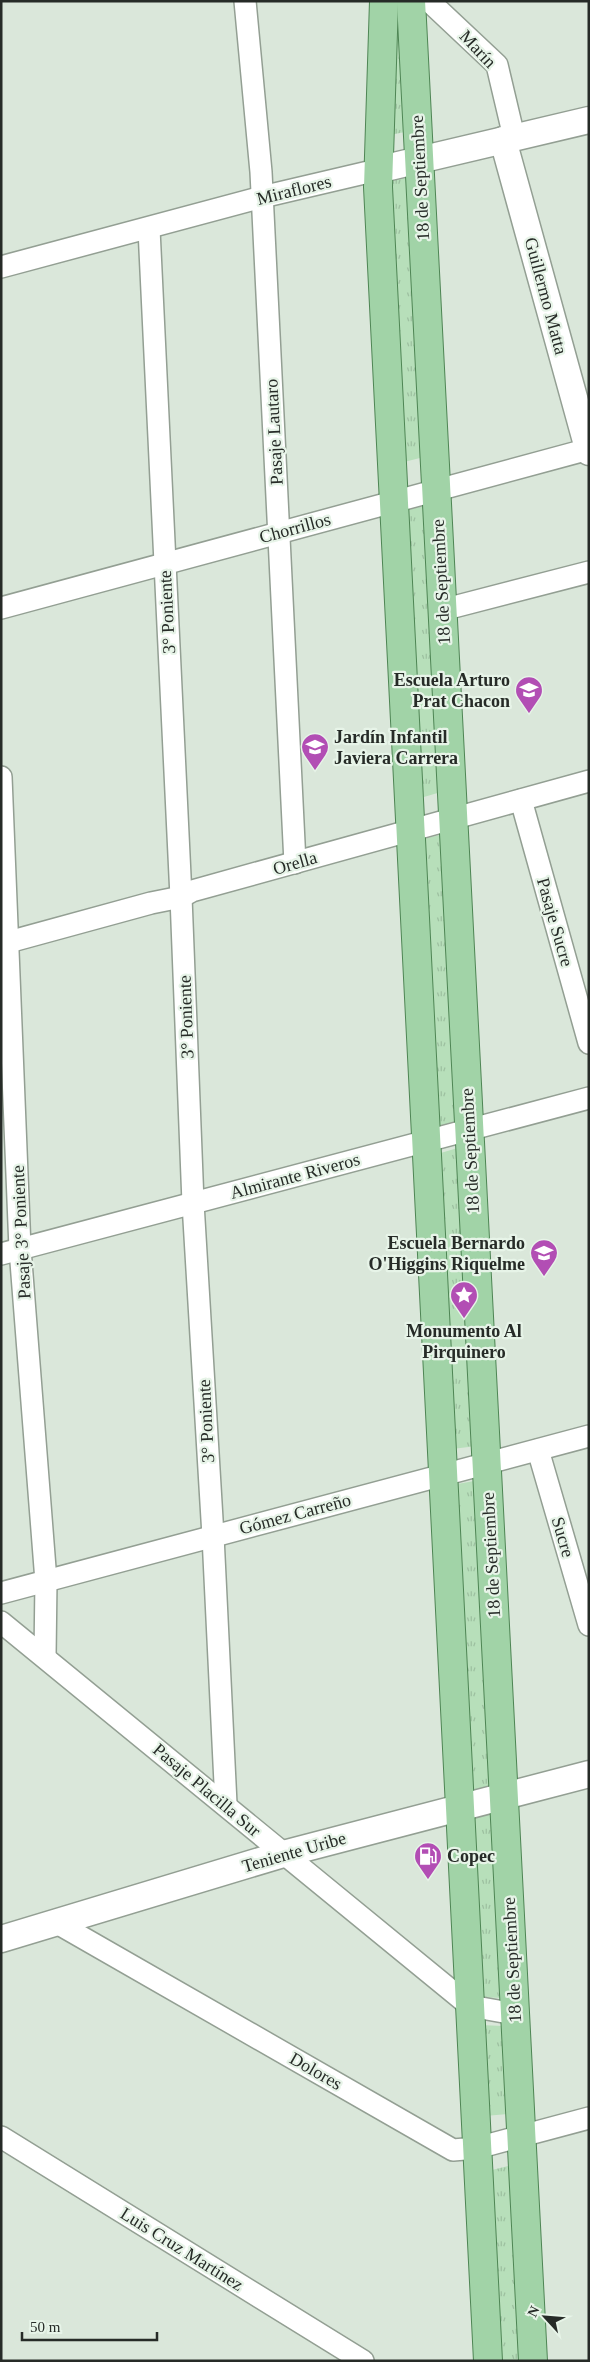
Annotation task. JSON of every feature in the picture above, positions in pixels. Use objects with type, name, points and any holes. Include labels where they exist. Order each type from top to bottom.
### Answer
[{"type":"main road","name":"18 de Septiembre","points":[[384,1],[377,170],[488,2361]]},
{"type":"main road","name":"18 de Septiembre","points":[[411,1],[454,819],[502,1796],[533,2361]]},
{"type":"street","name":"Pasaje Lautaro","points":[[245,1],[262,197],[295,863]]},
{"type":"street","name":"Marín","points":[[429,1],[497,65],[508,139]]},
{"type":"street","name":"Miraflores","points":[[1,267],[262,197],[589,120]]},
{"type":"street","name":"Guillermo Matta","points":[[508,139],[589,450]]},
{"type":"street","name":"3° Poniente","points":[[148,229],[181,897],[193,1203],[213,1536],[226,1804]]},
{"type":"street","name":"Chorrillos","points":[[1,608],[278,532],[589,450]]},
{"type":"street","points":[[442,610],[589,572]]},
{"type":"street","name":"Pasaje 3° Poniente","points":[[1,777],[11,1252],[46,1581],[45,1656]]},
{"type":"street","name":"Orella","points":[[5,943],[151,903],[181,897],[192,891],[589,782]]},
{"type":"street","name":"Pasaje Sucre","points":[[520,800],[589,1043]]},
{"type":"street","name":"Almirante Riveros","points":[[11,1252],[589,1098]]},
{"type":"street","name":"Gómez Carreño","points":[[1,1593],[589,1436]]},
{"type":"street","name":"Sucre","points":[[538,1450],[589,1625]]},
{"type":"street","name":"Pasaje Placilla Sur","points":[[1,1622],[226,1804],[283,1854],[470,2006],[514,2014]]},
{"type":"street","name":"Teniente Uribe","points":[[1,1939],[283,1854],[460,1806],[589,1774]]},
{"type":"street","name":"Dolores","points":[[57,1923],[453,2150],[477,2148],[589,2118]]},
{"type":"street","name":"Luis Cruz Martínez","points":[[1,2137],[363,2361]]},
{"type":"green space","points":[[402,1],[410,131],[385,136],[388,10]]},
{"type":"green space","points":[[407,172],[424,457],[400,463],[388,176]]},
{"type":"green space","points":[[427,505],[441,792],[417,799],[404,511]]},
{"type":"green space","points":[[444,834],[458,1130],[435,1136],[423,839]]},
{"type":"green space","points":[[461,1147],[477,1446],[452,1449],[434,1155]]},
{"type":"green space","points":[[474,1481],[491,1790],[470,1796],[452,1485]]},
{"type":"green space","points":[[493,1813],[503,1998],[479,1997],[472,1817]]},
{"type":"green space","points":[[481,2025],[503,2026],[508,2114],[485,2116]]},
{"type":"green space","points":[[512,2165],[522,2361],[498,2361],[492,2170]]},
{"type":"place","name":"Escuela Arturo Prat Chacon","points":[[529,714]]},
{"type":"place","name":"Jardín Infantil Javiera Carrera","points":[[315,771]]},
{"type":"place","name":"Escuela Bernardo O'Higgins Riquelme","points":[[544,1277]]},
{"type":"place","name":"Monumento Al Pirquinero","points":[[464,1319]]},
{"type":"place","name":"Copec","points":[[428,1880]]}]
